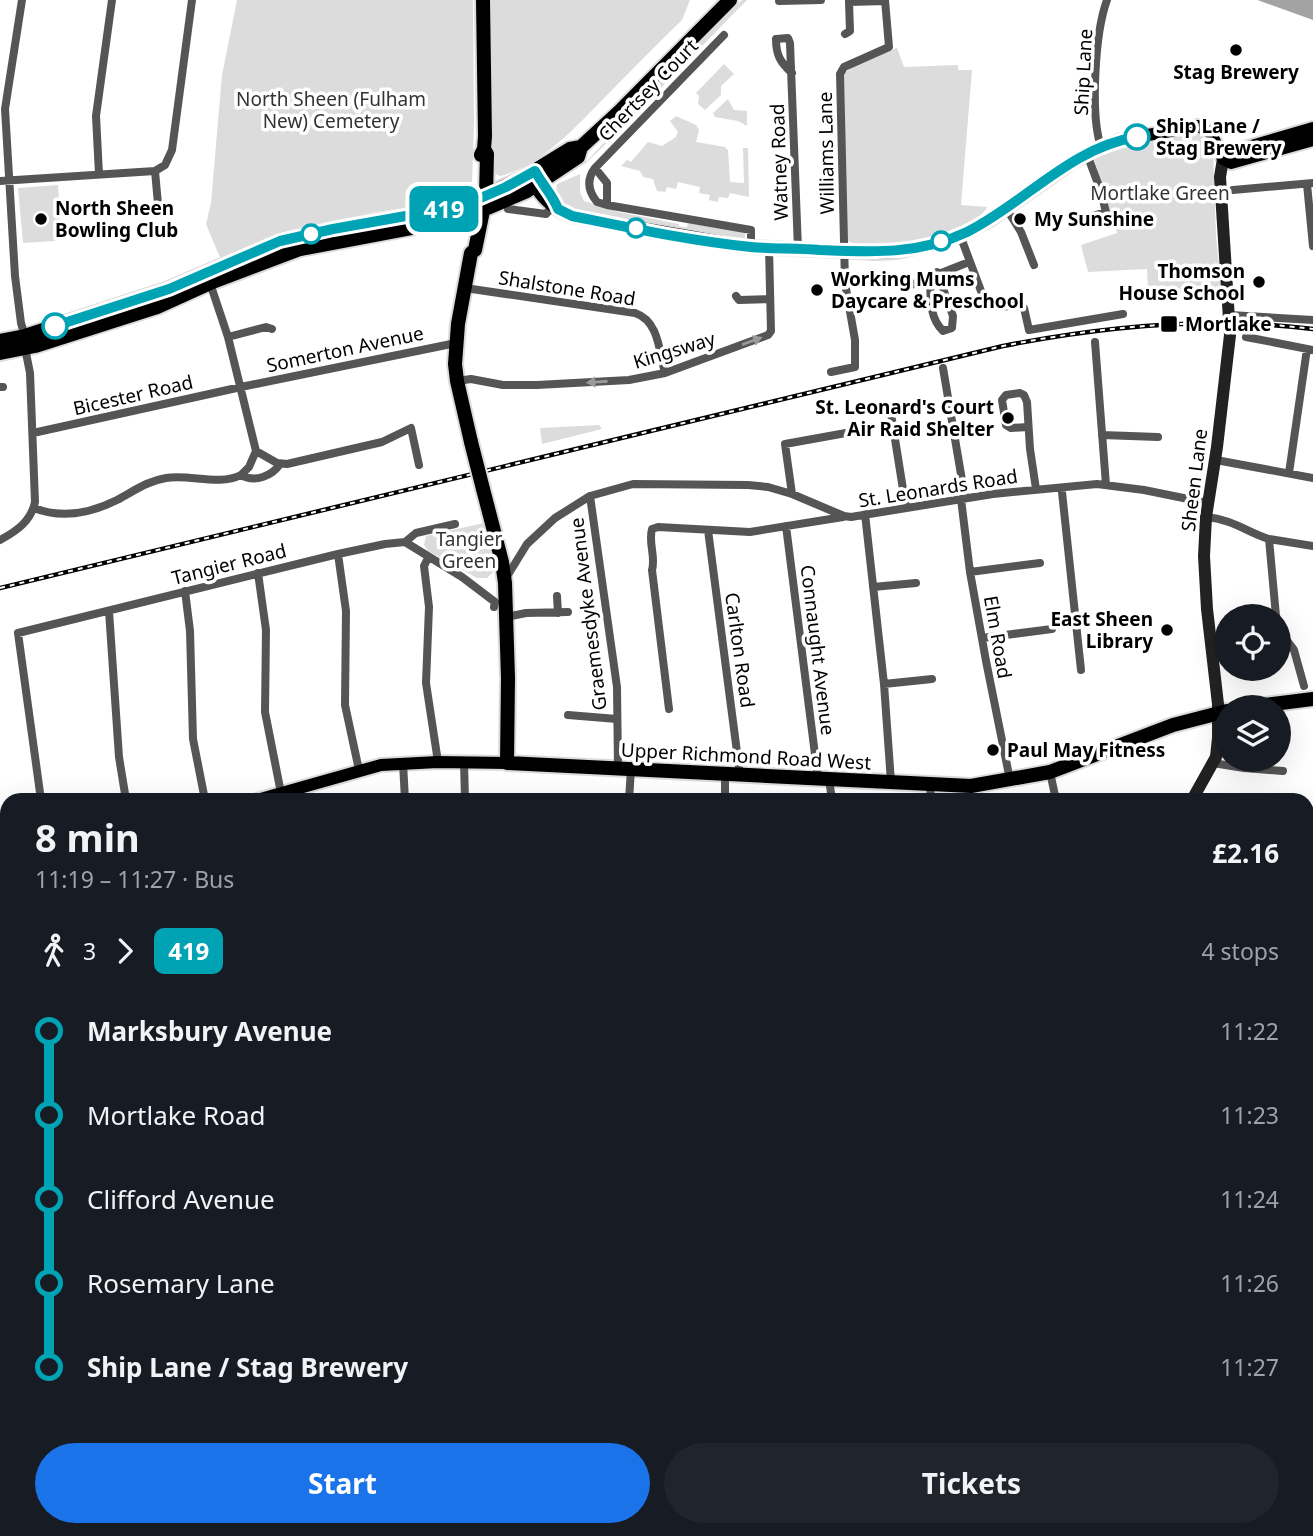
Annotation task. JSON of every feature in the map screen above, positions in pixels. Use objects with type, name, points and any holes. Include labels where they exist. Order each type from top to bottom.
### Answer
[{"type":"highway","points":[[483,0],[486,154],[475,250],[471,253],[456,343],[457,381],[504,586],[507,763]]},
{"type":"highway","points":[[0,353],[169,289],[280,241],[390,225],[480,205],[535,179],[570,149],[581,148],[730,0]]},
{"type":"highway","points":[[0,341],[25,342],[157,307],[209,283],[334,235]]},
{"type":"highway","points":[[1291,702],[1313,699]]},
{"type":"highway","name":"Upper Richmond Road West","points":[[507,763],[971,786],[1050,772],[1173,725],[1214,714]]},
{"type":"main road","points":[[535,179],[542,199],[572,216],[751,247],[896,252],[960,235],[990,220],[1087,154],[1120,139],[1198,126],[1210,133],[1223,159],[1231,163],[1313,140]]},
{"type":"main road","points":[[1223,159],[1231,152],[1313,128]]},
{"type":"main road","name":"Sheen Lane","points":[[1221,695],[1204,581],[1206,517],[1216,460],[1230,342],[1220,177],[1223,159]]},
{"type":"main road","name":"Sheen Lane","points":[[1196,793],[1214,760]]},
{"type":"main road","name":"Upper Richmond Road West","points":[[302,793],[359,771],[403,763],[507,763]]},
{"type":"street","points":[[0,540],[20,528],[34,508],[29,361],[18,298],[5,181],[5,109],[22,0]]},
{"type":"street","points":[[99,174],[96,116],[112,0]]},
{"type":"street","points":[[5,181],[155,171],[165,165],[172,150],[192,0]]},
{"type":"street","points":[[779,1],[821,0]]},
{"type":"street","points":[[845,34],[850,31],[849,1],[885,0]]},
{"type":"street","name":"Williams Lane","points":[[845,252],[840,74],[844,67],[889,47],[885,0]]},
{"type":"street","name":"Ship Lane","points":[[1101,147],[1097,132],[1096,95],[1101,16],[1107,0]]},
{"type":"street","name":"Chertsey Court","points":[[595,168],[607,183],[607,205],[597,202],[589,188],[591,173],[595,168],[724,34]]},
{"type":"street","name":"Watney Road","points":[[792,73],[798,249]]},
{"type":"street","points":[[1078,220],[1105,212],[1087,154]]},
{"type":"street","points":[[155,171],[158,204]]},
{"type":"street","points":[[1233,190],[1310,183],[1313,246]]},
{"type":"street","points":[[607,205],[751,230],[751,247]]},
{"type":"street","points":[[509,209],[546,214],[555,206]]},
{"type":"street","points":[[1006,208],[1021,232],[1034,265]]},
{"type":"street","points":[[682,237],[684,219]]},
{"type":"street","points":[[960,235],[986,307],[1024,308],[1029,330],[1123,314]]},
{"type":"street","name":"Kingsway","points":[[457,381],[471,379],[503,385],[629,380],[665,373],[768,335],[771,331],[769,248]]},
{"type":"street","points":[[831,372],[855,368],[855,340],[845,283],[845,252]]},
{"type":"street","points":[[906,287],[970,262]]},
{"type":"street","points":[[934,274],[953,316],[952,328],[943,331],[934,322],[931,308],[934,274]]},
{"type":"street","points":[[34,508],[51,513],[97,509],[154,480],[177,477],[225,480],[241,475],[249,467],[256,451],[229,337],[209,283]]},
{"type":"street","name":"Shalstone Road","points":[[465,288],[645,316],[655,331],[665,373]]},
{"type":"street","points":[[736,296],[739,300],[770,299]]},
{"type":"street","points":[[1230,315],[1313,320]]},
{"type":"street","points":[[229,337],[266,327],[272,329]]},
{"type":"street","points":[[1246,337],[1310,349],[1289,473]]},
{"type":"street","points":[[1095,342],[1106,485]]},
{"type":"street","name":"Somerton Avenue","points":[[241,387],[456,343]]},
{"type":"street","name":"Elm Road","points":[[943,369],[963,499],[970,572],[1010,780]]},
{"type":"street","name":"Bicester Road","points":[[33,433],[241,387]]},
{"type":"street","points":[[1028,427],[1011,428],[1006,425],[1002,400],[1006,395],[1020,393],[1027,402],[1036,489]]},
{"type":"street","points":[[891,414],[906,508]]},
{"type":"street","points":[[241,475],[247,478],[267,476],[281,464],[382,442],[411,428],[419,465]]},
{"type":"street","points":[[792,494],[785,444],[857,431]]},
{"type":"street","points":[[1102,435],[1158,437]]},
{"type":"street","points":[[256,451],[281,464]]},
{"type":"street","points":[[1216,460],[1313,478]]},
{"type":"street","name":"St. Leonards Road","points":[[504,586],[517,557],[555,518],[590,496],[632,484],[655,482],[748,485],[792,494],[844,516],[1036,489],[1106,485],[1208,503]]},
{"type":"street","points":[[1062,492],[1081,670]]},
{"type":"street","name":"Graemesdyke Avenue","points":[[590,496],[617,687],[617,719],[628,793]]},
{"type":"street","points":[[865,514],[884,684],[891,782]]},
{"type":"street","points":[[669,709],[652,570],[652,529],[658,527],[750,532],[844,516]]},
{"type":"street","points":[[1206,517],[1235,523],[1253,534],[1269,539],[1313,546]]},
{"type":"street","name":"Tangier Road","points":[[40,793],[18,633],[338,554],[405,542],[416,533],[454,524]]},
{"type":"street","name":"Connaught Avenue","points":[[786,526],[824,778],[829,793]]},
{"type":"street","name":"Carlton Road","points":[[708,530],[732,775],[726,793]]},
{"type":"street","points":[[1269,539],[1275,604]]},
{"type":"street","points":[[405,542],[476,586],[495,602],[494,607]]},
{"type":"street","points":[[338,554],[346,611],[345,705],[359,771]]},
{"type":"street","points":[[428,558],[424,566],[429,607],[426,683],[438,762]]},
{"type":"street","points":[[970,572],[1040,563]]},
{"type":"street","points":[[258,573],[266,630],[265,712],[281,793]]},
{"type":"street","points":[[873,587],[916,583]]},
{"type":"street","points":[[185,590],[190,631],[193,739],[204,793]]},
{"type":"street","points":[[556,596],[558,613]]},
{"type":"street","points":[[109,611],[119,757],[125,793]]},
{"type":"street","points":[[506,617],[568,612]]},
{"type":"street","points":[[982,638],[1052,629]]},
{"type":"street","points":[[1291,646],[1304,686]]},
{"type":"street","points":[[884,684],[932,679]]},
{"type":"street","points":[[568,715],[617,719]]},
{"type":"street","points":[[464,762],[465,793]]},
{"type":"street","points":[[403,763],[404,793]]},
{"type":"street","points":[[1050,772],[1054,793]]},
{"type":"street","points":[[931,793],[932,784]]},
{"type":"green space","name":"North Sheen (Fulham New) Cemetery","points":[[237,0],[473,0],[472,184],[464,196],[301,227],[280,233],[221,260],[206,224],[211,203],[222,75]]},
{"type":"green space","points":[[490,0],[690,0],[682,20],[575,128],[531,163],[500,176],[495,174],[491,166]]},
{"type":"green space","points":[[742,0],[747,0],[612,138],[586,163],[563,176],[587,161],[684,55]]},
{"type":"green space","points":[[897,48],[904,67],[958,65],[958,70],[972,70],[961,205],[987,207],[978,217],[943,234],[898,244],[858,244],[846,240],[844,73],[859,63]]},
{"type":"green space","points":[[724,64],[734,74],[721,86],[721,95],[705,110],[698,104],[699,96],[696,93]]},
{"type":"green space","points":[[728,99],[734,110],[747,111],[747,126],[738,121],[715,117],[713,113]]},
{"type":"green space","points":[[676,116],[696,125],[699,130],[696,142],[725,147],[728,150],[730,182],[744,183],[743,148],[748,148],[749,197],[730,193],[728,198],[719,197],[718,202],[709,200],[710,195],[699,193],[700,187],[678,182],[676,189],[667,187],[665,192],[657,191],[653,179],[643,177],[640,171],[621,166],[627,160],[631,162],[648,142],[662,146],[676,137],[678,132],[670,121]]},
{"type":"green space","name":"Mortlake Green","points":[[1192,131],[1204,134],[1213,147],[1216,236],[1222,294],[1148,291],[1147,269],[1088,272],[1081,245],[1117,233],[1094,159],[1122,146]]},
{"type":"green space","points":[[580,174],[580,192],[584,201],[619,212],[679,224],[679,228],[596,215],[567,206],[558,198],[557,184]]},
{"type":"green space","name":"North Sheen Bowling Club","points":[[58,185],[61,229],[54,230],[55,241],[23,243],[18,188]]},
{"type":"green space","points":[[688,223],[745,231],[745,238],[686,230]]},
{"type":"green space","points":[[599,425],[602,429],[542,444],[540,428]]},
{"type":"green space","name":"Tangier Green","points":[[484,523],[494,566],[494,571],[487,578],[477,578],[428,551],[424,545],[426,536]]},
{"type":"shaded area","points":[[1258,0],[1313,0],[1313,20],[1260,1]]},
{"type":"railway","points":[[0,588],[1003,346],[1080,333],[1157,325],[1235,323],[1313,329]]},
{"type":"bus line","name":"419","points":[[55,326],[169,289],[280,241],[462,206],[535,171],[558,209],[566,215],[751,247],[876,253],[914,249],[968,232],[990,220],[1074,161],[1120,139],[1137,137]]},
{"type":"place","name":"Stag Brewery","points":[[1236,50]]},
{"type":"place","name":"Ship Lane / Stag Brewery","points":[[1137,137]]},
{"type":"place","name":"North Sheen Bowling Club","points":[[41,219]]},
{"type":"place","name":"My Sunshine","points":[[1020,219]]},
{"type":"place","name":"Thomson House School","points":[[1259,282]]},
{"type":"place","name":"Working Mums Daycare & Preschool","points":[[817,290]]},
{"type":"place","name":"Mortlake","points":[[1169,324]]},
{"type":"place","name":"St. Leonard's Court Air Raid Shelter","points":[[1008,418]]},
{"type":"place","name":"East Sheen Library","points":[[1167,630]]},
{"type":"place","name":"Paul May Fitness","points":[[993,750]]}]
